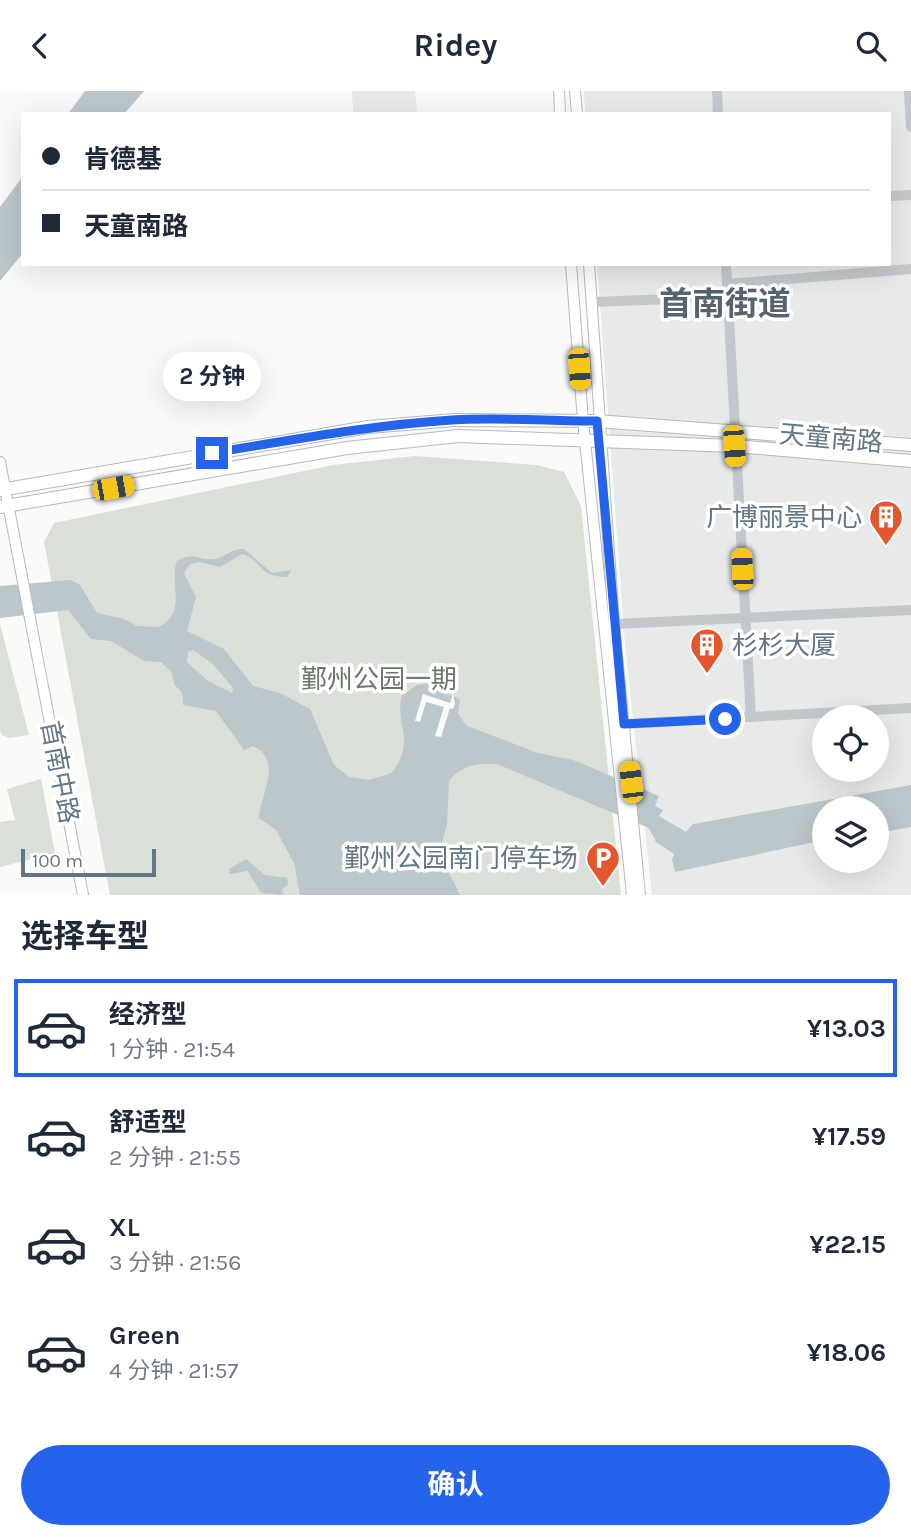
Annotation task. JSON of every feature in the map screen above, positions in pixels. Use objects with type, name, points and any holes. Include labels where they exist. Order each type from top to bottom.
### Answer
[{"type":"main road","points":[[559,91],[561,112]]},
{"type":"main road","points":[[575,91],[577,112]]},
{"type":"main road","points":[[571,266],[584,439],[626,780],[632,895]]},
{"type":"main road","points":[[589,266],[597,421],[624,724],[626,780]]},
{"type":"main road","name":"天童南路","points":[[3,489],[368,427],[455,420],[597,421],[911,445]]},
{"type":"main road","name":"天童南路","points":[[4,506],[347,448],[458,436],[599,439],[734,446],[911,461]]},
{"type":"main road","points":[[0,462],[4,506]]},
{"type":"main road","name":"首南中路","points":[[4,506],[22,574],[83,895]]},
{"type":"main road","points":[[630,829],[640,895]]},
{"type":"street","points":[[717,91],[718,112]]},
{"type":"street","points":[[909,91],[911,127]]},
{"type":"street","points":[[891,196],[911,195]]},
{"type":"street","points":[[726,266],[733,430],[751,717]]},
{"type":"street","points":[[727,284],[911,269]]},
{"type":"street","points":[[592,302],[726,297]]},
{"type":"street","points":[[614,624],[911,610]]},
{"type":"street","points":[[624,724],[911,708]]},
{"type":"shaded area","points":[[85,91],[144,91],[126,112],[69,112]]},
{"type":"shaded area","points":[[352,91],[415,91],[417,112],[353,112]]},
{"type":"shaded area","points":[[584,91],[911,91],[911,895],[652,895],[625,645],[597,266],[891,266],[891,112],[585,112]]},
{"type":"shaded area","points":[[21,179],[21,255],[0,281],[0,207]]},
{"type":"shaded area","points":[[244,549],[272,573],[292,570],[287,577],[270,574],[242,554],[220,567],[200,562],[190,564],[184,573],[196,597],[187,631],[224,649],[253,686],[280,693],[310,709],[334,765],[349,777],[369,780],[392,773],[403,751],[400,707],[402,696],[417,685],[431,683],[438,691],[460,699],[458,714],[467,726],[538,753],[573,760],[659,796],[655,806],[663,810],[659,816],[686,832],[693,824],[812,803],[812,843],[675,872],[672,860],[674,854],[656,842],[649,828],[497,764],[483,764],[464,768],[449,781],[447,824],[439,853],[460,895],[300,895],[294,863],[276,830],[259,818],[269,769],[262,752],[253,746],[244,750],[216,711],[183,705],[182,693],[174,684],[172,673],[161,662],[144,661],[111,641],[91,639],[68,610],[0,618],[0,586],[71,580],[80,585],[97,613],[124,619],[137,626],[158,627],[173,614],[177,561],[190,556],[216,559]],"holes":[[[193,650],[212,663],[233,688],[232,693],[208,681],[187,662],[188,652]]]},
{"type":"shaded area","points":[[911,785],[911,827],[889,831],[889,796],[850,796]]},
{"type":"shaded area","points":[[246,859],[265,875],[287,878],[288,885],[282,889],[283,895],[261,893],[248,871],[229,874],[229,869]]},
{"type":"green space","name":"鄞州公园一期","points":[[414,456],[537,465],[564,472],[581,506],[621,895],[110,895],[44,542],[54,523],[333,465]]},
{"type":"green space","points":[[0,624],[29,735],[9,738],[2,735],[0,730]]},
{"type":"green space","points":[[41,779],[55,853],[0,867],[0,822],[15,820],[7,789]]},
{"type":"pier","points":[[453,693],[455,704],[453,709],[450,708],[441,737],[435,736],[444,707],[426,702],[420,722],[415,721],[423,694],[450,703]]},
{"type":"place","name":"广博丽景中心","points":[[886,547]]},
{"type":"place","name":"杉杉大厦","points":[[707,675]]},
{"type":"place","name":"鄞州公园南门停车场","points":[[603,888]]},
{"type":"district","name":"首南街道","points":[[725,303]]},
{"type":"route","points":[[212,453],[368,427],[411,423],[455,420],[597,421],[624,724],[725,719]]}]
